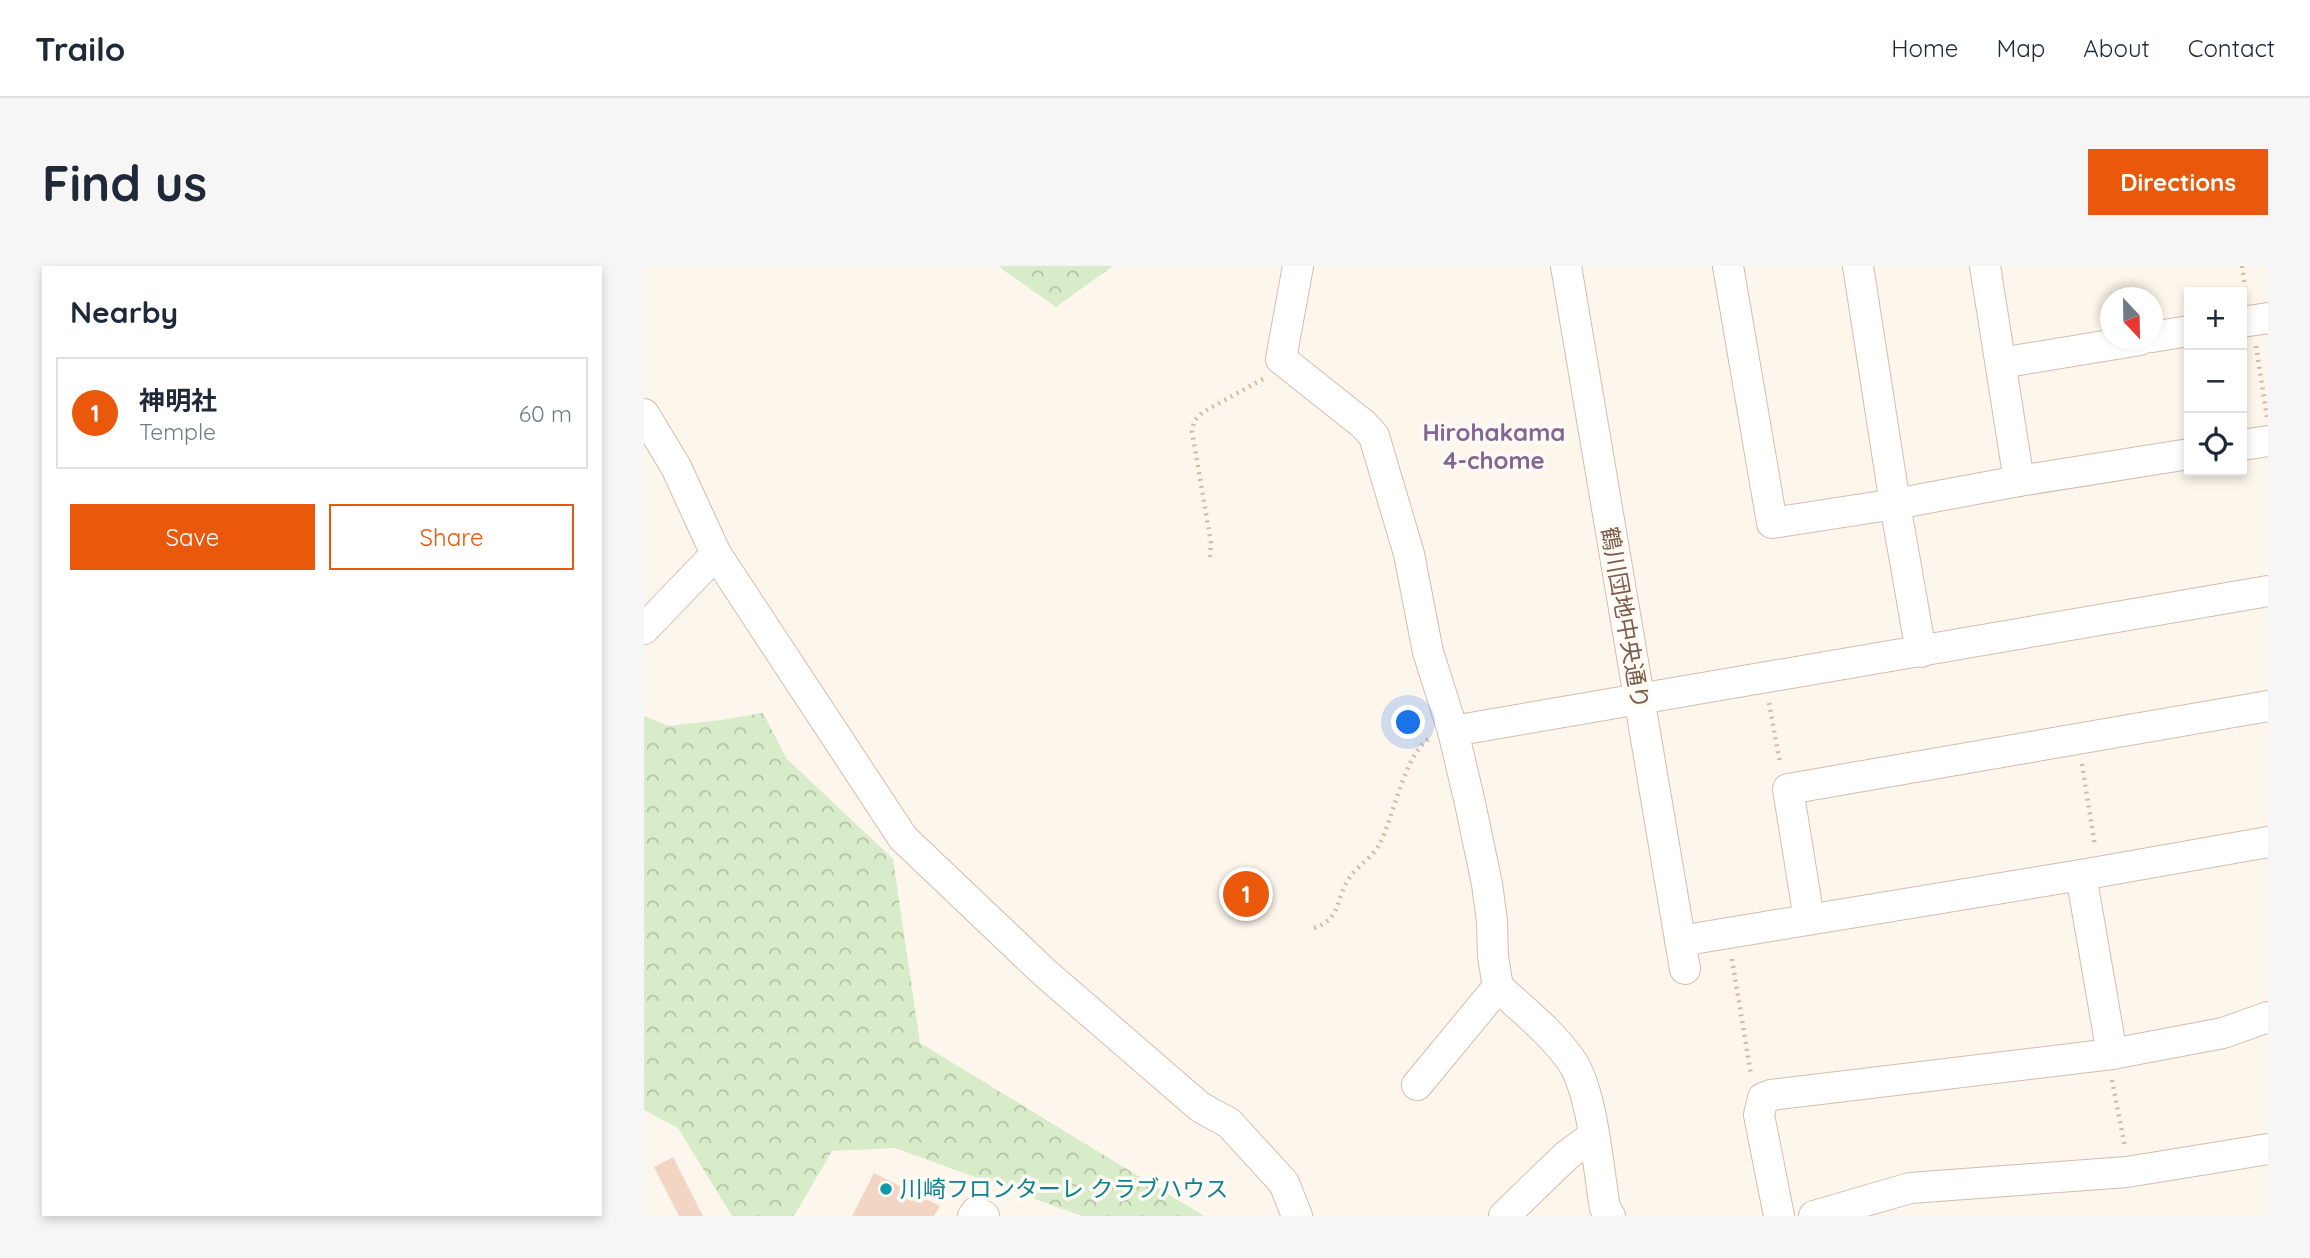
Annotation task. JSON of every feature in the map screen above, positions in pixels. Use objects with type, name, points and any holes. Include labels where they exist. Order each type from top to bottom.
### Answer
[{"type":"street","points":[[1298,266],[1281,359],[1374,436],[1409,554],[1429,652],[1453,731],[1487,884],[1498,987],[1549,1034],[1571,1061],[1582,1081],[1605,1208],[1610,1216]]},
{"type":"street","name":"鶴川団地中央通り","points":[[1566,266],[1683,955],[1809,919]]},
{"type":"street","points":[[1728,266],[1772,523],[2184,455]]},
{"type":"street","points":[[1858,266],[1921,652]]},
{"type":"street","points":[[1984,266],[2019,481]]},
{"type":"street","points":[[2163,335],[2184,332]]},
{"type":"street","points":[[2001,363],[2100,347]]},
{"type":"street","points":[[644,414],[676,467],[716,554],[903,838],[1045,972],[1200,1107],[1229,1123],[1284,1183],[1297,1216]]},
{"type":"street","points":[[2247,444],[2268,441]]},
{"type":"street","points":[[644,629],[716,554]]},
{"type":"street","points":[[1453,731],[2268,591]]},
{"type":"street","points":[[2268,706],[1788,789],[1809,919],[2081,876],[2268,842]]},
{"type":"street","points":[[2081,876],[2111,1061]]},
{"type":"street","points":[[1417,1085],[1498,987]]},
{"type":"street","points":[[1779,1216],[1759,1115],[1763,1098],[1771,1095],[2111,1061],[2223,1033],[2268,1017]]},
{"type":"street","points":[[1504,1216],[1566,1156],[1593,1136]]},
{"type":"street","points":[[1814,1216],[1910,1188],[2127,1172],[2268,1149]]},
{"type":"street","points":[[974,1216],[976,1212],[984,1216]]},
{"type":"path","points":[[2242,266],[2268,421]]},
{"type":"path","points":[[1210,557],[1211,543],[1192,431],[1194,421],[1211,408],[1274,372],[1281,359]]},
{"type":"path","points":[[1769,702],[1782,774]]},
{"type":"path","points":[[1314,928],[1323,925],[1336,913],[1349,878],[1378,846],[1413,756],[1424,741],[1442,731],[1453,731]]},
{"type":"path","points":[[2083,771],[2093,836]]},
{"type":"path","points":[[1732,959],[1752,1083]]},
{"type":"path","points":[[2111,1061],[2120,1121]]},
{"type":"green space","points":[[998,266],[1113,266],[1056,307]]},
{"type":"green space","points":[[763,713],[786,758],[893,859],[920,1043],[1204,1216],[1082,1216],[895,1148],[832,1151],[794,1216],[732,1216],[678,1128],[644,1110],[644,716],[669,726]]},
{"type":"building","points":[[673,1157],[703,1216],[679,1216],[654,1167]]},
{"type":"building","name":"川崎フロンターレ クラブハウス","points":[[874,1173],[940,1206],[934,1216],[852,1216]]},
{"type":"place","name":"神明社","points":[[1246,894]]},
{"type":"place","name":"川崎フロンターレ クラブハウス","points":[[886,1189]]},
{"type":"district","name":"Hirohakama 4-chome","points":[[1494,447]]}]
